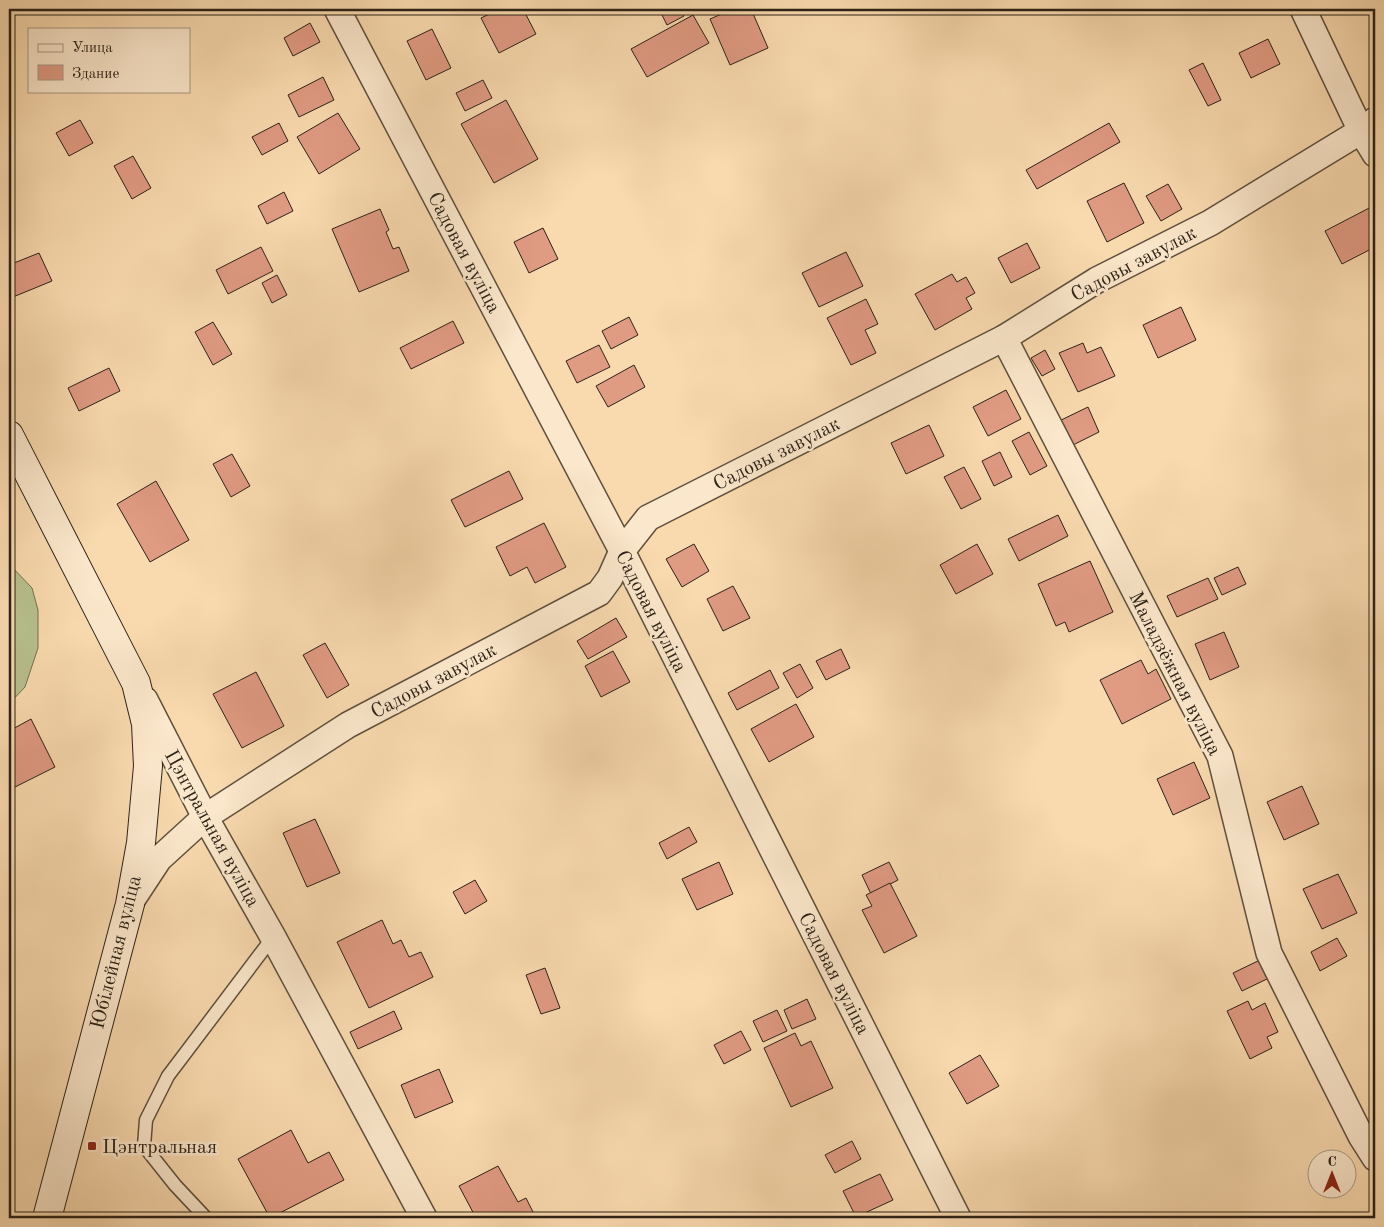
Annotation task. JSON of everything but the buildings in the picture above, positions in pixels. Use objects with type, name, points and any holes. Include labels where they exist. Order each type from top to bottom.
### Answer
[{"type":"main road","name":"Цэнтральная вуліца","points":[[9,435],[136,683]]},
{"type":"main road","name":"Юбілейная вуліца","points":[[47,1218],[130,904],[141,843],[148,766],[146,724],[136,683]]},
{"type":"street","name":"Садовая вуліца","points":[[337,9],[622,551],[958,1218]]},
{"type":"street","points":[[1304,9],[1368,125],[1375,154]]},
{"type":"street","name":"Садовы завулак","points":[[130,904],[159,859],[205,817],[348,725],[599,593],[610,578],[622,551],[648,518],[1004,338],[1097,280],[1210,223],[1368,125]]},
{"type":"street","name":"Маладзёжная вуліца","points":[[1004,338],[1220,756],[1269,953],[1361,1136],[1375,1158]]},
{"type":"street","name":"Цэнтральная вуліца","points":[[136,683],[205,817],[273,937],[424,1218]]},
{"type":"lane","points":[[206,1218],[174,1185],[144,1146],[146,1120],[168,1076],[273,937]]},
{"type":"green space","points":[[11,566],[32,588],[38,610],[38,648],[25,687],[9,704],[9,567]]},
{"type":"place","name":"Цэнтральная","points":[[92,1146]]}]
